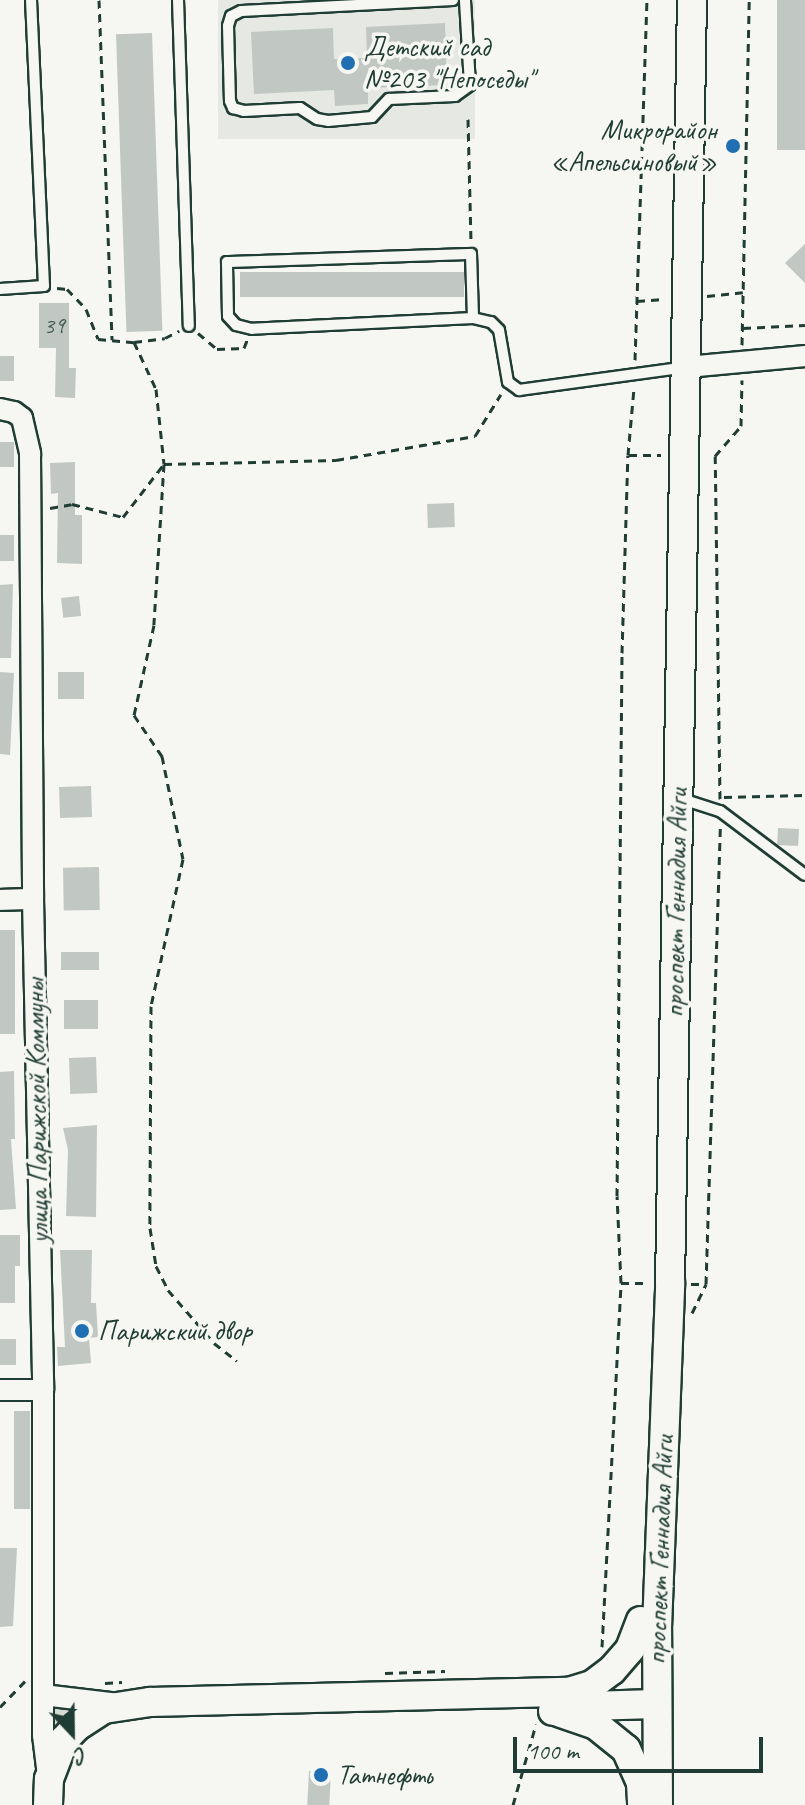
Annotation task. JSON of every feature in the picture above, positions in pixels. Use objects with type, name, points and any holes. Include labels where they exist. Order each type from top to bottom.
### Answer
[{"type":"main road","name":"проспект Геннадия Айги","points":[[647,1798],[648,1704],[670,1268],[678,798],[678,0]]},
{"type":"main road","name":"проспект Геннадия Айги","points":[[648,1704],[641,1621],[655,1283],[692,0]]},
{"type":"main road","points":[[48,1792],[56,1755],[76,1727],[123,1694],[569,1692],[592,1685],[612,1670],[630,1649],[641,1621]]},
{"type":"main road","points":[[66,1805],[68,1771],[78,1751],[95,1733],[127,1720],[548,1712],[588,1706],[648,1704]]},
{"type":"main road","points":[[548,1712],[578,1717],[614,1737],[635,1763],[647,1798]]},
{"type":"street","points":[[680,368],[805,356]]},
{"type":"street","name":"улица Парижской Коммуны","points":[[0,409],[14,412],[22,418],[30,454],[33,899],[43,1390],[43,1735],[48,1792]]},
{"type":"street","points":[[0,900],[33,899]]},
{"type":"street","points":[[0,1390],[43,1390]]},
{"type":"street","points":[[43,1695],[123,1694]]},
{"type":"lane","points":[[0,289],[44,286],[31,0]]},
{"type":"lane","points":[[178,0],[189,326]]},
{"type":"lane","points":[[453,0],[241,11],[231,16],[228,26],[230,101],[233,108],[244,111],[300,108],[317,119],[328,121],[372,117],[389,99],[455,96],[470,85],[465,0]]},
{"type":"lane","points":[[473,318],[471,254],[227,262],[228,316],[236,325],[252,329],[473,318],[491,322],[499,330],[508,382],[519,390],[680,368]]},
{"type":"lane","points":[[678,798],[720,811],[805,875]]},
{"type":"path","points":[[99,0],[112,340]]},
{"type":"path","points":[[635,364],[647,0]]},
{"type":"path","points":[[742,354],[749,0]]},
{"type":"path","points":[[468,119],[471,254]]},
{"type":"path","points":[[44,286],[67,289],[86,309],[98,339],[134,342],[165,338],[189,326],[217,349],[244,348],[252,329]]},
{"type":"path","points":[[700,297],[743,292]]},
{"type":"path","points":[[637,301],[664,299]]},
{"type":"path","points":[[743,328],[805,325]]},
{"type":"path","points":[[134,342],[156,389],[164,464],[154,625],[134,715],[162,756],[183,859],[151,1006],[150,1228],[156,1266],[168,1290],[214,1343],[237,1361]]},
{"type":"path","points":[[720,804],[715,456],[741,426],[742,373]]},
{"type":"path","points":[[164,464],[336,460],[475,436],[508,382]]},
{"type":"path","points":[[597,1653],[602,1647],[621,1283],[617,1164],[628,455],[634,388]]},
{"type":"path","points":[[628,455],[661,455]]},
{"type":"path","points":[[30,511],[72,504],[123,517],[164,464]]},
{"type":"path","points":[[720,797],[805,795]]},
{"type":"path","points":[[680,1284],[706,1284],[720,823]]},
{"type":"path","points":[[621,1283],[644,1283]]},
{"type":"path","points":[[386,1672],[448,1671]]},
{"type":"path","points":[[0,1707],[28,1678]]},
{"type":"path","points":[[94,1683],[123,1694]]},
{"type":"path","points":[[513,1805],[548,1712]]},
{"type":"shaded area","name":"Детский сад №203 \"Непоседы\"","points":[[218,0],[475,0],[475,139],[218,139]]},
{"type":"shaded area","points":[[49,1706],[83,1707],[52,1738]]},
{"type":"building","points":[[777,0],[805,0],[805,150],[777,150]]},
{"type":"building","points":[[445,23],[447,85],[368,88],[368,104],[335,106],[334,90],[254,94],[251,32],[333,28],[334,59],[367,58],[366,27]]},
{"type":"building","points":[[152,33],[162,331],[126,332],[116,34]]},
{"type":"building","points":[[805,244],[805,283],[785,263]]},
{"type":"building","points":[[240,272],[464,272],[464,297],[240,297]]},
{"type":"building","points":[[39,303],[69,303],[69,368],[76,368],[75,398],[55,397],[56,348],[39,348]]},
{"type":"building","points":[[0,356],[14,356],[14,381],[0,381]]},
{"type":"building","points":[[0,442],[14,442],[14,467],[0,467]]},
{"type":"building","points":[[75,462],[75,515],[82,515],[82,564],[57,563],[58,493],[51,494],[50,463]]},
{"type":"building","points":[[454,503],[455,527],[428,528],[427,504]]},
{"type":"building","points":[[0,535],[14,535],[14,561],[0,561]]},
{"type":"building","points":[[13,584],[11,658],[0,658],[0,585]]},
{"type":"building","points":[[79,596],[81,616],[63,618],[61,598]]},
{"type":"building","points":[[0,672],[14,673],[10,755],[0,754]]},
{"type":"building","points":[[58,672],[84,672],[84,699],[58,699]]},
{"type":"building","points":[[91,786],[92,817],[60,818],[59,787]]},
{"type":"building","points":[[778,828],[799,829],[798,846],[777,845]]},
{"type":"building","points":[[99,867],[100,910],[64,911],[63,868]]},
{"type":"building","points":[[0,930],[15,930],[15,1034],[0,1034]]},
{"type":"building","points":[[61,952],[99,952],[99,970],[61,970]]},
{"type":"building","points":[[64,1000],[98,1000],[98,1029],[64,1029]]},
{"type":"building","points":[[96,1057],[97,1093],[70,1094],[69,1058]]},
{"type":"building","points":[[14,1071],[15,1139],[11,1139],[16,1209],[0,1210],[0,1072]]},
{"type":"building","points":[[97,1125],[96,1217],[66,1216],[68,1150],[63,1128]]},
{"type":"building","points":[[0,1235],[20,1235],[20,1266],[15,1266],[15,1303],[0,1303]]},
{"type":"building","points":[[60,1250],[92,1250],[91,1303],[96,1303],[98,1337],[89,1338],[91,1363],[58,1366],[57,1347],[65,1347]]},
{"type":"building","points":[[0,1339],[16,1339],[16,1365],[0,1365]]},
{"type":"building","points":[[14,1411],[30,1411],[30,1509],[14,1509]]},
{"type":"building","points":[[0,1548],[17,1548],[13,1626],[0,1627]]},
{"type":"building","points":[[309,1771],[331,1772],[329,1805],[307,1805]]},
{"type":"place","name":"Детский сад №203 \"Непоседы\"","points":[[348,63]]},
{"type":"place","name":"Микрорайон «Апельсиновый»","points":[[733,146]]},
{"type":"place","name":"Парижский двор","points":[[82,1331]]},
{"type":"place","name":"Татнефть","points":[[321,1775]]}]
